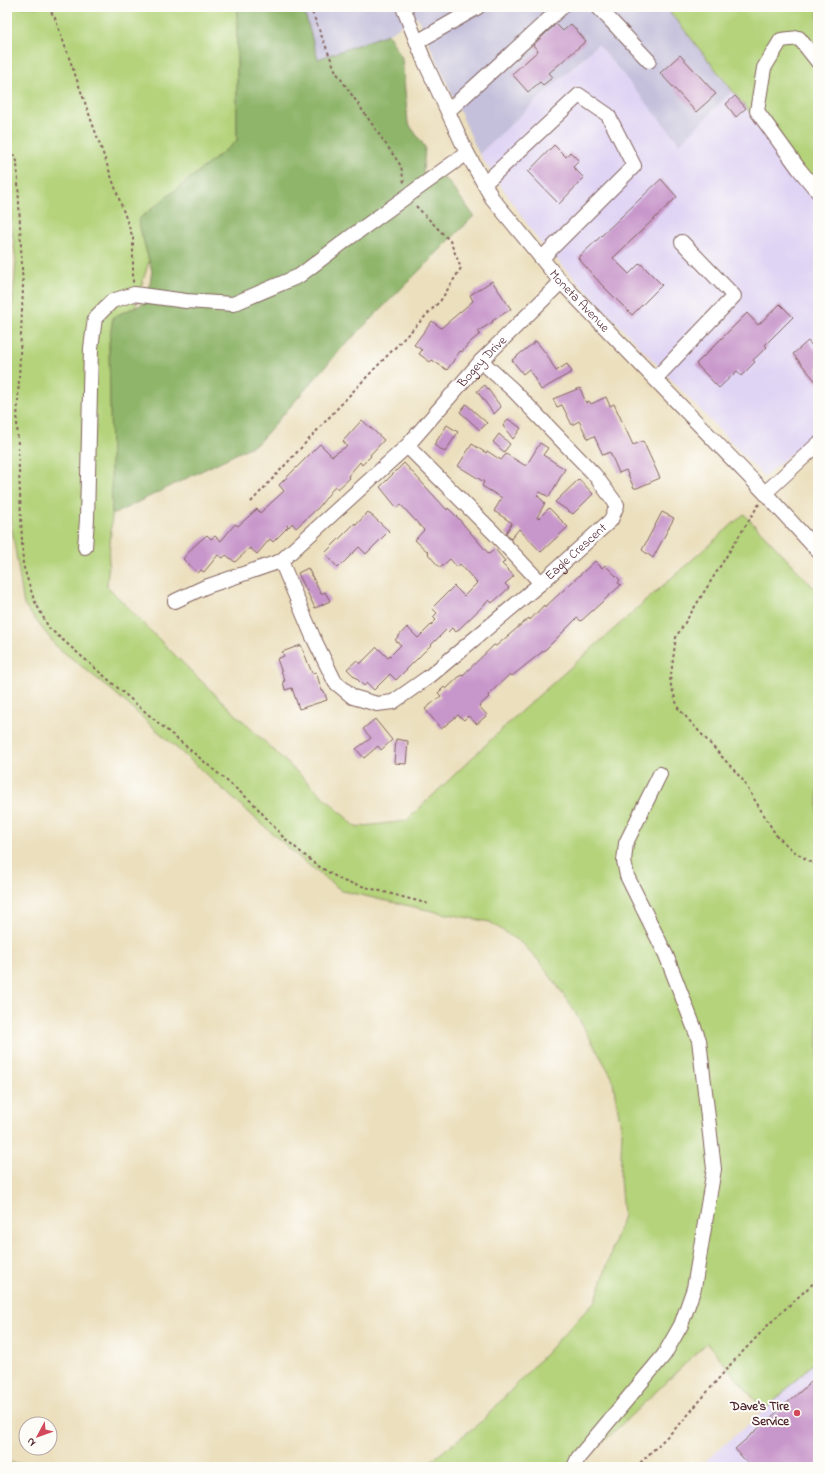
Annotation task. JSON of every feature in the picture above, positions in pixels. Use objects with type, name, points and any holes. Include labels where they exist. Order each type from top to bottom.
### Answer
[{"type":"street","name":"Moneta Avenue","points":[[403,7],[417,42],[467,153],[492,198],[561,282],[765,493],[818,551]]},
{"type":"street","points":[[417,42],[478,7]]},
{"type":"street","points":[[448,111],[562,7]]},
{"type":"street","points":[[598,7],[649,61]]},
{"type":"street","points":[[817,59],[799,38],[781,40],[764,68],[757,111],[799,169],[818,192]]},
{"type":"street","points":[[484,184],[579,95],[608,115],[634,166],[542,258]]},
{"type":"street","points":[[85,547],[91,348],[95,318],[112,301],[134,294],[186,301],[233,304],[299,276],[467,153]]},
{"type":"street","points":[[656,380],[734,296],[682,242]]},
{"type":"street","name":"Bogey Drive","points":[[281,561],[407,446],[481,361],[561,282]]},
{"type":"street","name":"Eagle Crescent","points":[[407,446],[493,532],[541,583],[611,520],[617,504],[594,474],[513,390],[481,361]]},
{"type":"street","points":[[765,493],[818,444]]},
{"type":"street","points":[[175,601],[205,587],[281,561],[313,637],[335,682],[353,697],[377,704],[393,702],[430,676],[541,583]]},
{"type":"street","points":[[574,1467],[578,1458],[664,1355],[681,1325],[694,1288],[714,1169],[699,1040],[666,954],[627,876],[624,861],[626,843],[660,774]]},
{"type":"path","points":[[48,7],[55,18],[133,238],[134,294]]},
{"type":"path","points":[[251,502],[359,385],[441,300],[460,268],[450,241],[424,215],[408,196],[401,166],[336,72],[310,7]]},
{"type":"path","points":[[814,7],[818,12]]},
{"type":"path","points":[[7,144],[17,161],[22,281],[18,422],[23,565],[34,600],[49,628],[253,803],[283,837],[315,864],[343,881],[430,904]]},
{"type":"path","points":[[765,493],[676,637],[670,682],[678,708],[742,779],[776,835],[792,850],[818,867]]},
{"type":"path","points":[[636,1467],[681,1423],[731,1364],[771,1322],[818,1279]]},
{"type":"shaded area","points":[[303,7],[666,7],[732,91],[680,144],[598,44],[479,154],[417,16],[388,34],[318,59]]},
{"type":"shaded area","points":[[598,44],[680,143],[732,91],[818,197],[818,430],[764,477],[538,240],[479,154]]},
{"type":"shaded area","name":"Dave's Tire Service","points":[[818,1359],[818,1467],[698,1467],[764,1411]]},
{"type":"green space","points":[[7,7],[237,7],[237,141],[138,220],[149,261],[135,307],[113,317],[109,344],[112,515],[107,586],[199,678],[356,827],[406,821],[519,713],[744,514],[818,592],[818,1359],[764,1411],[707,1343],[577,1467],[423,1467],[482,1421],[596,1300],[623,1215],[620,1178],[622,1132],[612,1077],[572,1007],[541,963],[524,945],[490,922],[342,891],[301,859],[114,692],[56,646],[24,605],[7,497],[7,368],[16,263],[7,185]]},
{"type":"green space","points":[[237,7],[303,7],[318,59],[388,34],[402,58],[408,123],[425,147],[423,172],[447,180],[474,216],[342,348],[258,443],[112,515],[109,344],[113,317],[147,302],[152,271],[138,220],[237,141]]},
{"type":"green space","points":[[666,7],[818,7],[818,198]]},
{"type":"green space","points":[[7,1463],[71,1465],[92,1467],[7,1467]]},
{"type":"building","points":[[556,24],[563,31],[571,24],[586,41],[549,73],[553,77],[543,85],[540,82],[528,92],[512,74],[538,51],[533,45]]},
{"type":"building","points":[[680,55],[716,94],[696,112],[660,73]]},
{"type":"building","points":[[735,96],[746,108],[736,117],[726,104]]},
{"type":"building","points":[[554,145],[566,157],[570,152],[579,161],[573,167],[584,178],[559,204],[528,172]]},
{"type":"building","points":[[661,179],[677,197],[613,258],[629,274],[640,263],[662,285],[632,315],[578,258]]},
{"type":"building","points":[[492,281],[511,309],[478,331],[480,334],[468,344],[462,352],[460,351],[447,370],[432,360],[430,362],[419,354],[422,350],[414,345],[432,321],[441,328],[473,301],[470,295]]},
{"type":"building","points":[[780,304],[793,317],[765,345],[767,347],[753,360],[755,362],[741,376],[737,371],[719,388],[696,364],[747,313],[758,325]]},
{"type":"building","points":[[536,341],[547,355],[556,371],[567,364],[572,372],[541,390],[529,369],[523,374],[512,360]]},
{"type":"building","points":[[808,341],[818,353],[818,384],[793,354]]},
{"type":"building","points":[[485,385],[501,407],[494,414],[477,391]]},
{"type":"building","points":[[580,388],[586,403],[589,401],[591,404],[606,397],[610,406],[614,404],[633,445],[643,441],[660,478],[634,488],[626,470],[619,473],[610,452],[603,455],[594,436],[588,439],[579,421],[572,425],[562,405],[557,407],[553,399]]},
{"type":"building","points":[[466,404],[487,423],[480,430],[460,412]]},
{"type":"building","points":[[508,419],[521,428],[513,439],[503,426]]},
{"type":"building","points":[[362,420],[384,440],[362,465],[360,462],[348,476],[350,478],[338,489],[335,486],[319,507],[296,528],[292,523],[289,527],[287,525],[288,527],[273,542],[270,539],[257,554],[250,548],[235,562],[226,555],[223,558],[218,555],[204,572],[201,570],[198,573],[183,559],[194,546],[207,535],[211,539],[215,536],[221,541],[235,524],[238,526],[257,509],[260,513],[284,491],[279,485],[320,444],[332,456],[347,446],[343,441]]},
{"type":"building","points":[[447,425],[458,432],[445,452],[434,445]]},
{"type":"building","points":[[499,434],[510,444],[504,452],[493,442]]},
{"type":"building","points":[[540,443],[548,448],[543,455],[565,469],[549,497],[540,492],[537,495],[545,503],[537,517],[538,519],[549,508],[568,527],[541,552],[519,529],[511,539],[506,533],[512,523],[494,511],[502,498],[482,486],[484,482],[458,466],[472,444],[501,460],[506,454],[526,466]]},
{"type":"building","points":[[404,463],[447,510],[448,508],[457,517],[489,554],[495,549],[505,561],[502,564],[514,576],[505,584],[509,588],[492,603],[489,600],[456,632],[452,628],[448,632],[446,630],[396,680],[390,674],[374,690],[367,683],[364,686],[347,669],[357,660],[360,664],[377,647],[388,658],[401,645],[395,640],[407,627],[418,638],[436,620],[433,617],[437,613],[432,608],[454,586],[464,596],[477,583],[460,564],[457,567],[450,559],[440,568],[428,554],[429,553],[415,540],[424,530],[401,505],[397,508],[380,487]]},
{"type":"building","points":[[579,479],[593,494],[573,514],[555,502]]},
{"type":"building","points":[[368,512],[389,531],[366,554],[359,547],[338,568],[325,553]]},
{"type":"building","points":[[662,512],[674,518],[653,558],[642,550]]},
{"type":"building","points":[[595,561],[602,568],[605,565],[620,580],[618,583],[621,585],[581,621],[577,618],[547,648],[512,676],[510,674],[488,695],[489,697],[479,706],[487,715],[477,724],[468,716],[464,720],[458,715],[441,729],[425,709],[441,696],[438,693],[444,687],[446,689],[461,675],[462,676],[494,645],[496,646],[529,618],[530,620],[544,605],[545,607]]},
{"type":"building","points":[[308,568],[321,594],[325,592],[330,601],[315,608],[298,573]]},
{"type":"building","points":[[301,645],[312,673],[316,672],[322,691],[324,691],[327,700],[299,709],[292,688],[285,690],[283,681],[285,681],[277,659],[284,656],[282,652]]},
{"type":"building","points":[[375,719],[392,740],[381,750],[378,746],[364,758],[356,749],[371,738],[363,729]]},
{"type":"building","points":[[396,739],[408,741],[406,764],[394,763]]},
{"type":"building","name":"Dave's Tire Service","points":[[818,1376],[818,1467],[751,1467],[735,1449]]},
{"type":"place","name":"Dave's Tire Service","points":[[797,1413]]}]
